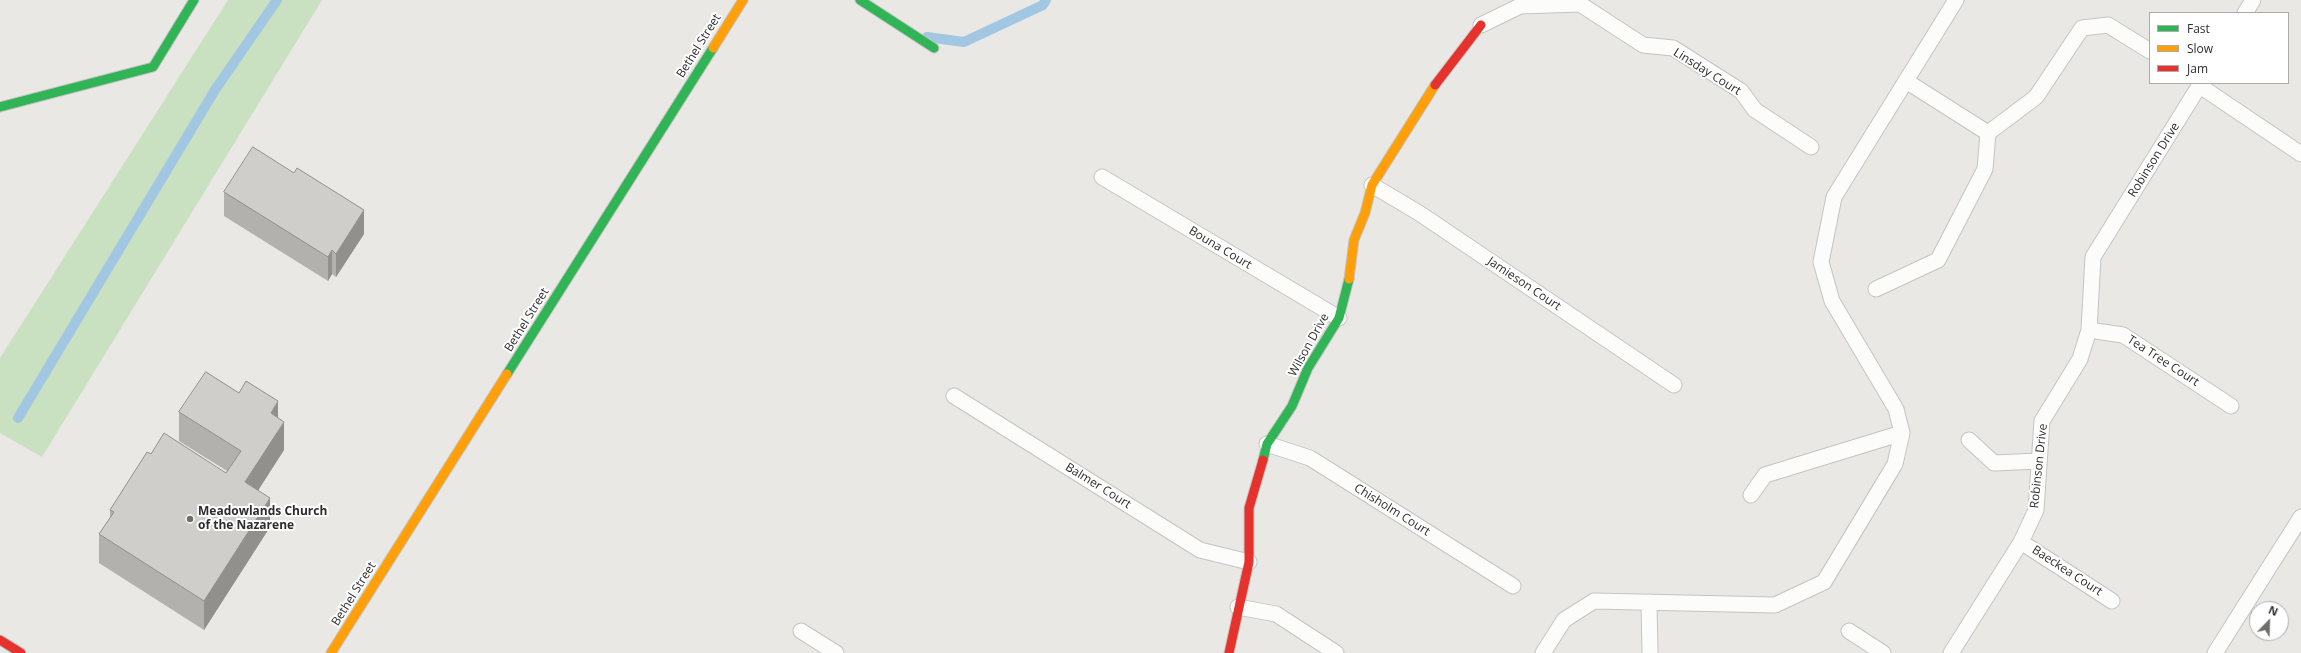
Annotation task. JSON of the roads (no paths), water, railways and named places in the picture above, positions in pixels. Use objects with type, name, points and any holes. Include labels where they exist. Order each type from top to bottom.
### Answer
[{"type":"street","points":[[0,107],[153,67],[194,0]]},
{"type":"street","name":"Bethel Street","points":[[331,653],[743,0]]},
{"type":"street","points":[[860,0],[934,48]]},
{"type":"street","name":"Wilson Drive","points":[[1229,653],[1249,562],[1249,508],[1267,444],[1292,406],[1308,368],[1338,318],[1349,282],[1354,240],[1365,213],[1372,185],[1429,92],[1481,25]]},
{"type":"street","points":[[0,640],[21,653]]},
{"type":"lane","points":[[1543,653],[1564,620],[1594,601],[1775,605],[1824,582],[1895,464],[1902,432],[1896,409],[1832,301],[1821,262],[1834,197],[1956,0]]},
{"type":"lane","points":[[2245,12],[2253,0]]},
{"type":"lane","name":"Linsday Court","points":[[1481,25],[1520,6],[1580,4],[1643,44],[1673,48],[1741,91],[1755,110],[1811,147]]},
{"type":"lane","points":[[1876,289],[1938,260],[1985,168],[1988,133],[2036,97],[2082,28],[2108,25],[2149,50]]},
{"type":"lane","points":[[1906,81],[1988,133]]},
{"type":"lane","points":[[2200,84],[2301,154]]},
{"type":"lane","name":"Robinson Drive","points":[[1951,653],[2021,542],[2036,510],[2042,421],[2080,359],[2089,330],[2093,257],[2200,84]]},
{"type":"lane","name":"Bouna Court","points":[[1102,177],[1338,318]]},
{"type":"lane","name":"Jamieson Court","points":[[1372,185],[1419,213],[1674,384]]},
{"type":"lane","name":"Tea Tree Court","points":[[2089,330],[2123,335],[2231,406]]},
{"type":"lane","name":"Balmer Court","points":[[954,396],[1200,550],[1249,562]]},
{"type":"lane","points":[[1751,495],[1765,475],[1902,432]]},
{"type":"lane","points":[[1969,440],[1994,463],[2039,461]]},
{"type":"lane","name":"Chisholm Court","points":[[1267,444],[1310,458],[1513,586]]},
{"type":"lane","points":[[2215,653],[2301,517]]},
{"type":"lane","name":"Baeckea Court","points":[[2021,542],[2112,601]]},
{"type":"lane","points":[[1649,602],[1650,653]]},
{"type":"lane","points":[[1238,607],[1276,614],[1336,653]]},
{"type":"lane","points":[[801,631],[836,653]]},
{"type":"lane","points":[[1849,631],[1884,653]]},
{"type":"waterway","points":[[18,418],[215,90],[277,0]]},
{"type":"waterway","points":[[927,37],[964,42],[1043,5],[1046,0]]},
{"type":"place","name":"Meadowlands Church of the Nazarene","points":[[190,519]]}]
